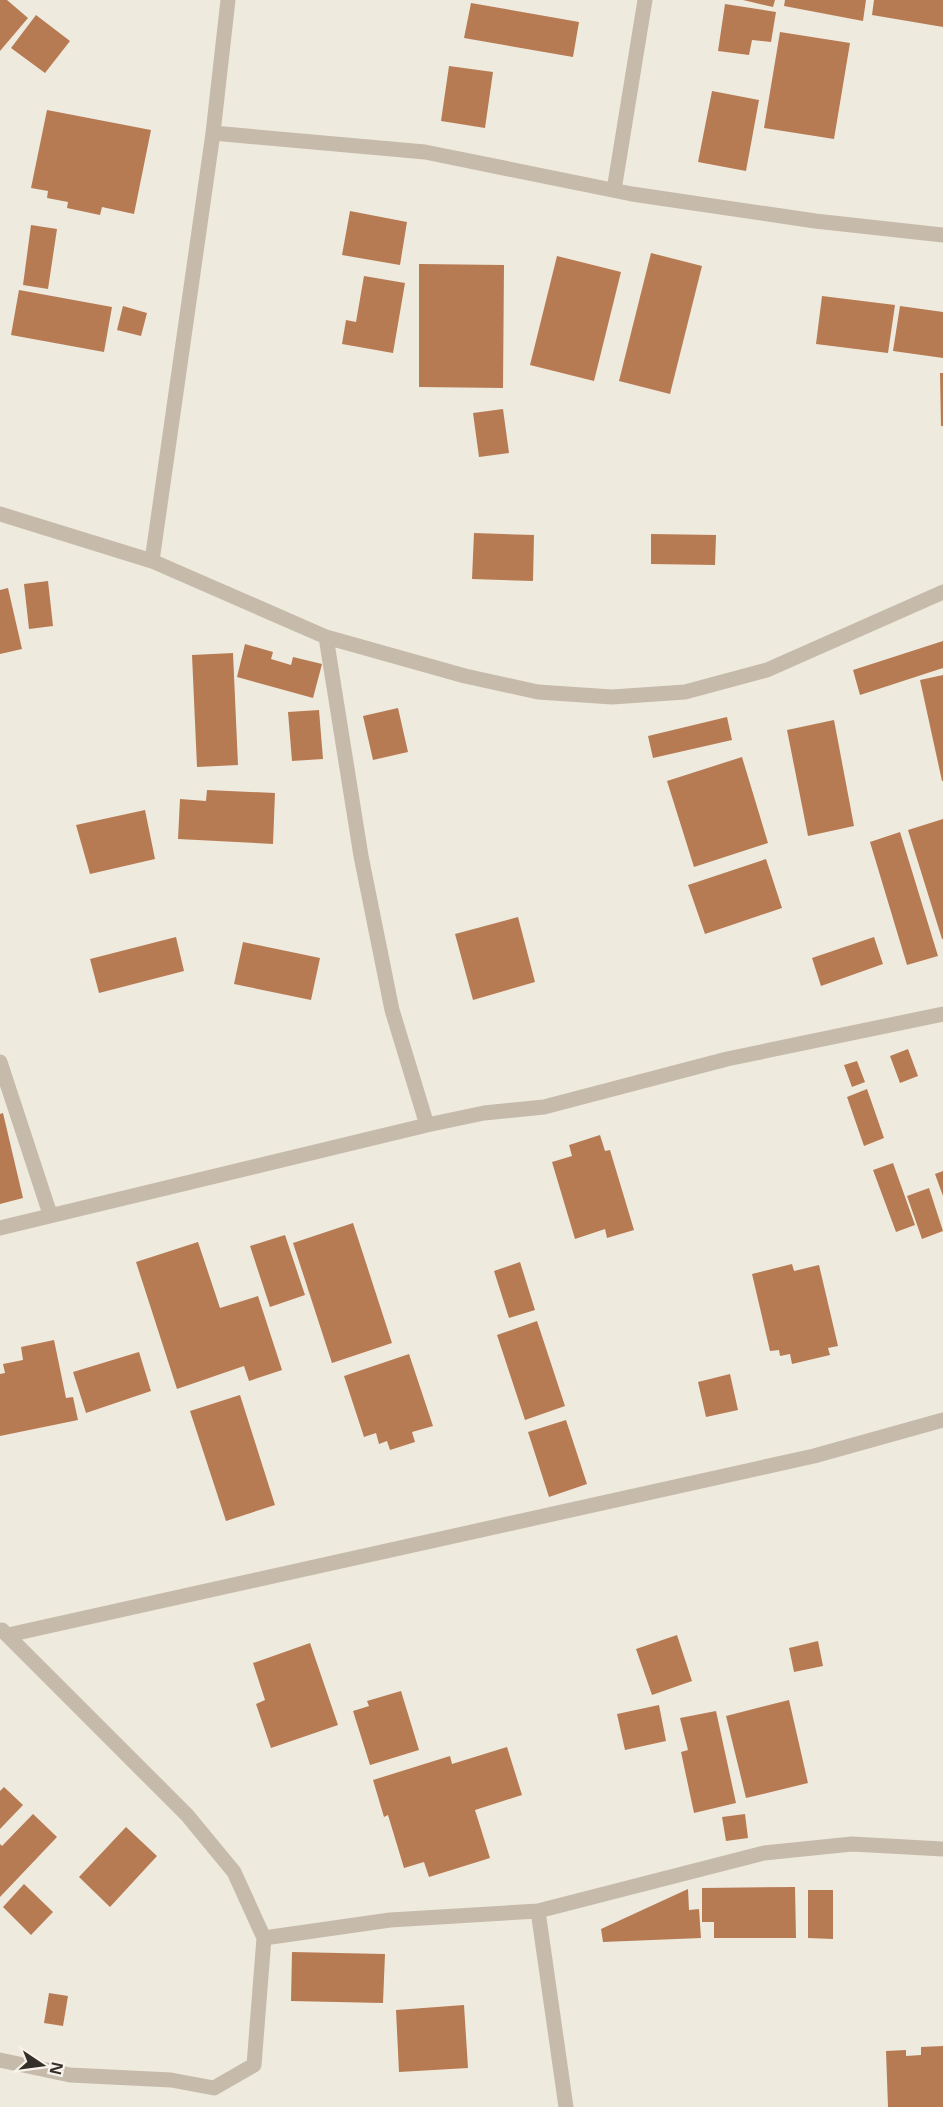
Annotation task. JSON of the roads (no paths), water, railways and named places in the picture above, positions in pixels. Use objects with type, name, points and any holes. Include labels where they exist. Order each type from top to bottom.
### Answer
[{"type":"street","points":[[152,561],[213,133],[228,0]]},
{"type":"street","points":[[614,190],[645,0]]},
{"type":"street","points":[[213,133],[425,152],[614,190],[815,221],[943,235]]},
{"type":"street","points":[[0,514],[152,561],[326,637],[465,676],[538,692],[612,697],[686,692],[767,670],[943,592]]},
{"type":"street","points":[[326,637],[362,856],[392,1010],[427,1125]]},
{"type":"street","points":[[0,1228],[50,1214],[382,1138],[427,1125],[484,1113],[544,1107],[727,1059],[890,1023],[943,1014]]},
{"type":"street","points":[[0,1062],[50,1214]]},
{"type":"street","points":[[4,1632],[814,1456],[943,1420]]},
{"type":"street","points":[[0,2060],[70,2075],[171,2080],[214,2088],[254,2065],[264,1938],[234,1872],[187,1815],[4,1632]]},
{"type":"street","points":[[264,1938],[390,1920],[538,1911],[764,1852],[852,1844],[943,1849]]},
{"type":"street","points":[[538,1911],[566,2107]]}]
